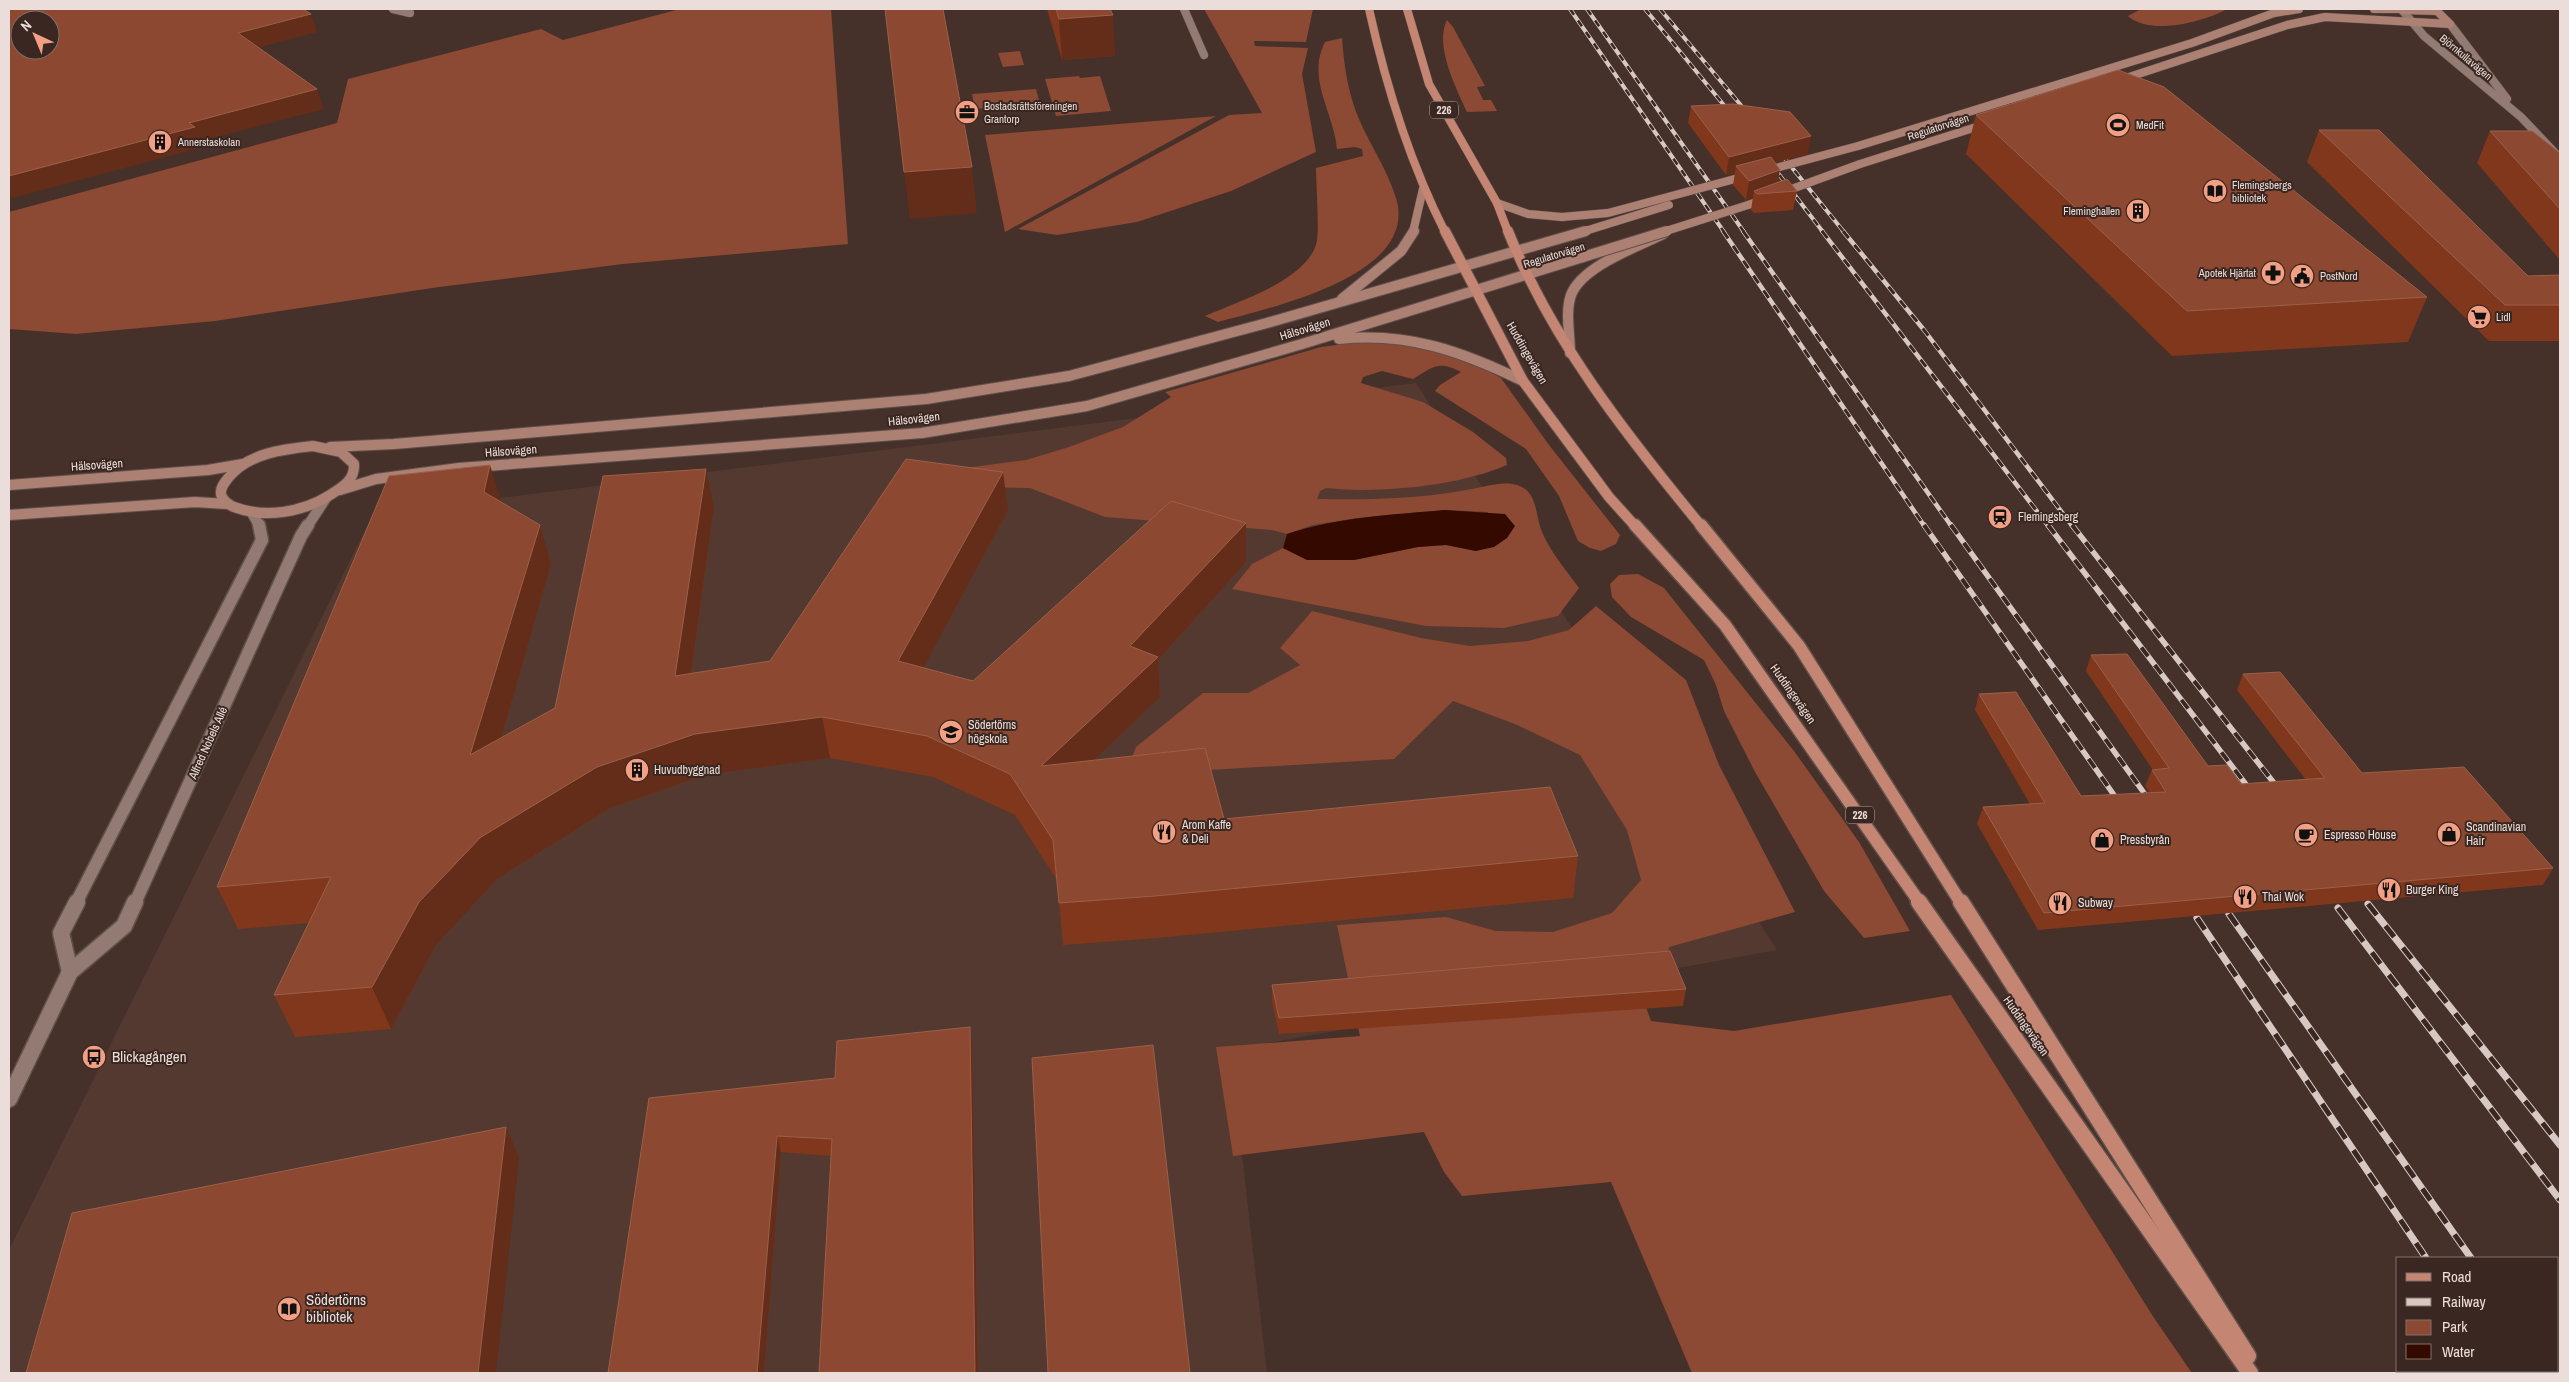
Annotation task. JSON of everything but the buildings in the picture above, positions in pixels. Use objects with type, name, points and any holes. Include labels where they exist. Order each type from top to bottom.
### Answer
[{"type":"main road","name":"Huddingevägen","points":[[1369,9],[1384,80],[1423,189],[1523,381],[1609,497],[1725,624],[2250,1373]]},
{"type":"main road","name":"Huddingevägen","points":[[1407,9],[1430,84],[1498,203],[1516,251],[1570,353],[1657,472],[1799,646],[2258,1373]]},
{"type":"street","points":[[392,9],[410,13]]},
{"type":"street","points":[[1184,9],[1204,55]]},
{"type":"street","name":"Regulatorvägen","points":[[1462,267],[1572,235],[2192,43],[2274,13],[2299,9]]},
{"type":"street","points":[[2374,9],[2436,10],[2450,24]]},
{"type":"street","name":"Björnkullavägen","points":[[2402,9],[2424,36],[2521,117]]},
{"type":"street","points":[[2111,83],[2210,52],[2287,25],[2325,17],[2450,24]]},
{"type":"street","name":"Björnkullavägen","points":[[2450,24],[2521,117],[2560,158]]},
{"type":"street","name":"Regulatorvägen","points":[[1476,291],[1748,205],[1860,164],[2002,118]]},
{"type":"street","points":[[1498,203],[1528,214],[1562,217],[1608,213],[1858,146]]},
{"type":"street","points":[[1336,303],[1401,250],[1414,231],[1423,189]]},
{"type":"street","points":[[1570,353],[1571,296],[1576,286],[1593,270],[1675,229]]},
{"type":"street","name":"Hälsovägen","points":[[9,485],[208,470],[246,463],[271,452],[288,448],[394,444],[926,399],[1069,376],[1462,267]]},
{"type":"street","name":"Hälsovägen","points":[[340,490],[376,479],[459,468],[922,433],[1086,406],[1302,344],[1476,291]]},
{"type":"street","points":[[1302,344],[1348,337],[1404,338],[1459,351],[1523,381]]},
{"type":"street","points":[[246,463],[225,481],[221,490],[222,497],[227,504],[237,510],[252,513],[284,512],[326,498],[340,490],[352,477],[355,463],[349,454],[330,447]]},
{"type":"street","name":"Alfred Nobels Allé","points":[[9,1099],[70,972],[124,926],[301,536],[326,498]]},
{"type":"street","points":[[9,515],[195,502],[227,504]]},
{"type":"street","points":[[70,972],[61,933],[262,540],[259,522],[252,513]]},
{"type":"shaded area","name":"Södertörns högskola","points":[[1416,383],[1777,950],[1230,1050],[1267,1373],[9,1373],[9,1250],[373,514]]},
{"type":"green space","points":[[680,9],[831,9],[848,244],[623,264],[439,287],[215,321],[76,334],[9,329],[9,212],[337,123],[348,79],[541,29],[563,40]]},
{"type":"green space","points":[[1204,9],[1313,9],[1306,42],[1254,41],[1255,46],[1308,48],[1302,74],[1316,152],[1231,191],[1137,222],[1057,235],[1018,229],[1229,115],[1262,113]]},
{"type":"green space","points":[[2141,9],[2227,9],[2191,22],[2163,26],[2138,22],[2128,16]]},
{"type":"green space","points":[[1447,20],[1453,27],[1485,86],[1477,87],[1483,100],[1491,100],[1497,111],[1467,112],[1452,79],[1445,54],[1443,42]]},
{"type":"green space","points":[[1342,38],[1349,90],[1363,129],[1393,188],[1396,198],[1397,225],[1385,248],[1364,268],[1335,284],[1271,308],[1218,322],[1205,316],[1268,289],[1298,270],[1309,258],[1316,245],[1318,220],[1316,168],[1363,156],[1362,149],[1355,147],[1337,149],[1335,135],[1320,82],[1318,69],[1325,42]]},
{"type":"green space","points":[[1020,51],[1024,65],[1003,67],[998,53]]},
{"type":"green space","points":[[1079,76],[1080,78],[1100,76],[1111,111],[1056,116],[1045,79]]},
{"type":"green space","points":[[1036,89],[1040,104],[975,109],[972,94]]},
{"type":"green space","points":[[1216,116],[1005,232],[985,135]]},
{"type":"green space","points":[[1374,340],[1410,343],[1480,366],[1501,378],[1549,445],[1620,535],[1616,544],[1601,551],[1590,548],[1578,541],[1559,496],[1526,449],[1435,391],[1440,385],[1461,372],[1447,366],[1436,366],[1413,379],[1382,371],[1363,377],[1361,383],[1423,402],[1473,432],[1506,458],[1507,465],[1466,478],[1418,487],[1369,490],[1326,488],[1320,491],[1317,499],[1397,498],[1457,492],[1508,483],[1520,486],[1529,493],[1535,504],[1541,529],[1550,548],[1579,588],[1558,616],[1504,628],[1426,626],[1232,589],[1252,564],[1283,548],[1307,560],[1354,560],[1418,547],[1446,545],[1476,551],[1488,512],[1444,510],[1358,518],[1313,525],[1287,534],[1272,530],[1105,517],[1030,488],[963,487],[934,472],[1026,460],[1066,448],[1123,427],[1171,397],[1165,392],[1321,347]]},
{"type":"green space","points":[[1638,574],[1664,588],[1794,751],[1859,842],[1910,931],[1864,938],[1824,891],[1755,772],[1724,711],[1716,685],[1704,660],[1631,617],[1612,597],[1610,584],[1619,575]]},
{"type":"green space","points":[[1596,606],[1686,680],[1719,765],[1795,912],[1669,947],[1666,963],[1632,968],[1651,1021],[1734,1031],[1951,995],[2154,1318],[2192,1373],[1692,1373],[1611,1182],[1462,1196],[1444,1172],[1424,1132],[1233,1156],[1216,1047],[1360,1036],[1337,925],[1446,917],[1496,931],[1553,932],[1612,913],[1641,880],[1627,830],[1580,755],[1515,724],[1453,701],[1394,759],[1125,775],[1136,747],[1203,693],[1248,693],[1300,665],[1280,648],[1312,611],[1421,638],[1470,646],[1528,641],[1569,630]]},
{"type":"water","points":[[1444,510],[1505,514],[1515,526],[1507,538],[1494,547],[1476,551],[1446,545],[1418,547],[1354,560],[1307,560],[1283,548],[1287,534],[1306,528],[1345,520]]},
{"type":"railway","points":[[1570,9],[1724,232]]},
{"type":"railway","points":[[1587,9],[1744,232]]},
{"type":"railway","points":[[1645,9],[1732,115]]},
{"type":"railway","points":[[1660,9],[1750,116]]},
{"type":"railway","points":[[1777,149],[1844,232]]},
{"type":"railway","points":[[1771,164],[1823,232]]},
{"type":"railway","points":[[1723,231],[1925,527]]},
{"type":"railway","points":[[1743,231],[1952,527]]},
{"type":"railway","points":[[1822,231],[2049,527]]},
{"type":"railway","points":[[1843,231],[1924,330],[2073,527]]},
{"type":"railway","points":[[1924,525],[2121,805]]},
{"type":"railway","points":[[1951,525],[2152,804]]},
{"type":"railway","points":[[2048,525],[2254,795]]},
{"type":"railway","points":[[2072,525],[2281,792]]},
{"type":"railway","points":[[2368,904],[2560,1145]]},
{"type":"railway","points":[[2338,908],[2560,1200]]},
{"type":"railway","points":[[2229,914],[2470,1257]]},
{"type":"railway","points":[[2197,918],[2425,1257]]},
{"type":"place","name":"Bostadsrättsföreningen Grantorp","points":[[967,112]]},
{"type":"place","name":"MedFit","points":[[2118,125]]},
{"type":"place","name":"Annerstaskolan","points":[[160,142]]},
{"type":"place","name":"Flemingsbergs bibliotek","points":[[2215,191]]},
{"type":"place","name":"Fleminghallen","points":[[2138,211]]},
{"type":"place","name":"Apotek Hjärtat","points":[[2273,273]]},
{"type":"place","name":"PostNord","points":[[2302,276]]},
{"type":"place","name":"Lidl","points":[[2479,317]]},
{"type":"place","name":"Flemingsberg","points":[[2000,517]]},
{"type":"place","name":"Södertörns högskola","points":[[951,732]]},
{"type":"place","name":"Huvudbyggnad","points":[[637,770]]},
{"type":"place","name":"Arom Kaffe & Deli","points":[[1164,832]]},
{"type":"place","name":"Scandinavian Hair","points":[[2449,834]]},
{"type":"place","name":"Espresso House","points":[[2306,835]]},
{"type":"place","name":"Pressbyrån","points":[[2102,840]]},
{"type":"place","name":"Burger King","points":[[2389,890]]},
{"type":"place","name":"Thai Wok","points":[[2245,897]]},
{"type":"place","name":"Subway","points":[[2060,903]]},
{"type":"place","name":"Blickagången","points":[[94,1057]]},
{"type":"place","name":"Södertörns bibliotek","points":[[289,1309]]}]
